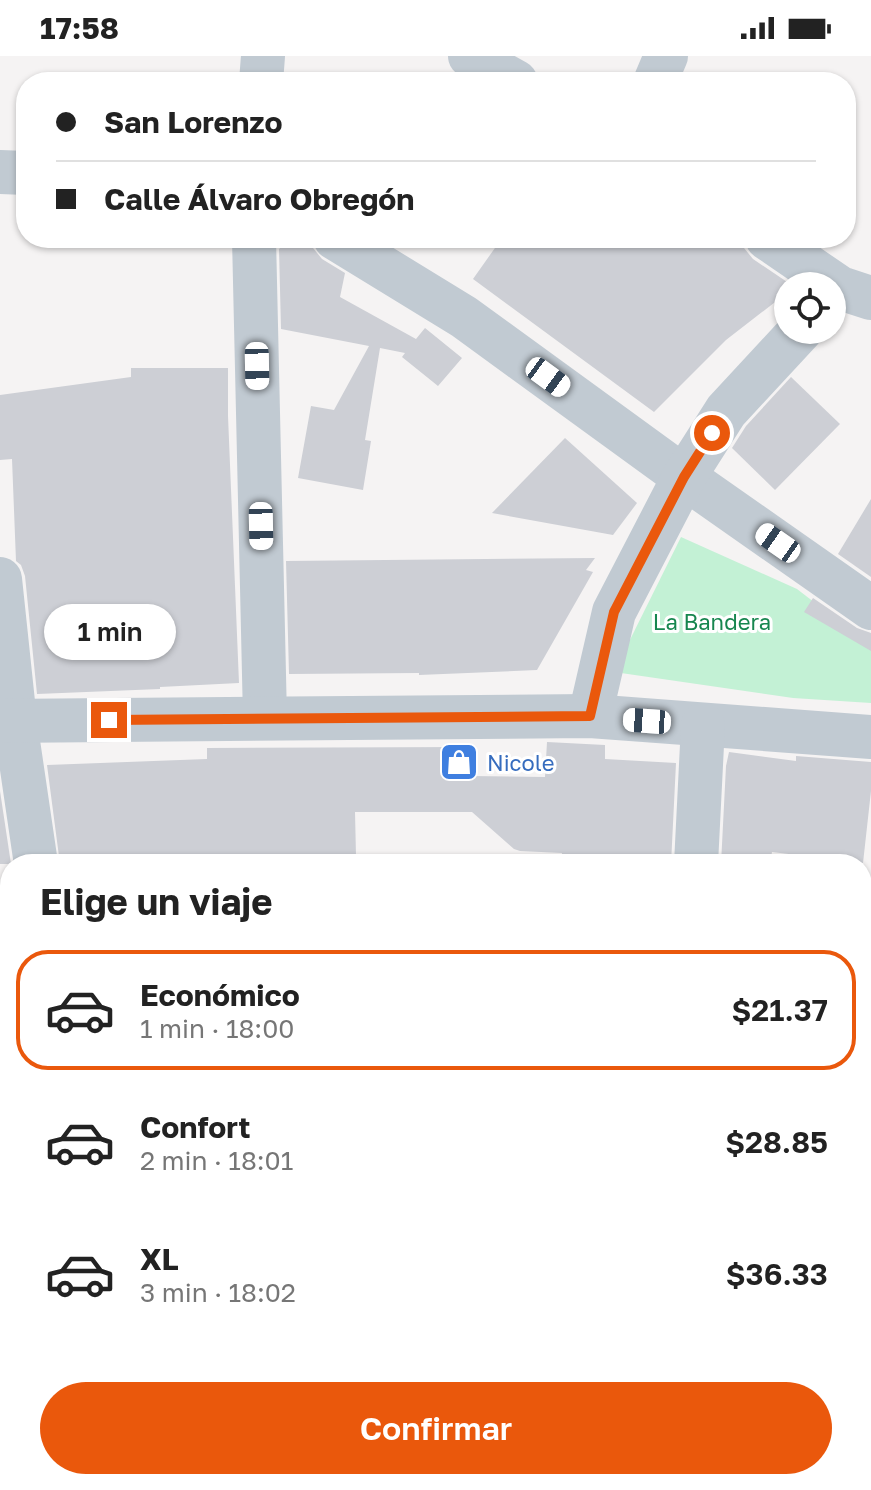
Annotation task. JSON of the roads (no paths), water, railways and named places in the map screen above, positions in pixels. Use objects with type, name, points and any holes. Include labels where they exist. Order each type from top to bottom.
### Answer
[{"type":"street","points":[[470,56],[498,72]]},
{"type":"street","points":[[254,248],[265,718]]},
{"type":"street","points":[[351,248],[464,317],[871,608]]},
{"type":"street","points":[[781,248],[848,294]]},
{"type":"street","points":[[590,716],[614,612],[684,477],[726,411],[788,344]]},
{"type":"street","points":[[0,579],[8,721],[34,854]]},
{"type":"street","points":[[8,721],[590,716],[871,737]]},
{"type":"street","points":[[697,854],[703,725]]},
{"type":"place","name":"Nicole","points":[[459,762]]},
{"type":"park label","name":"La Bandera","points":[[712,621]]}]
